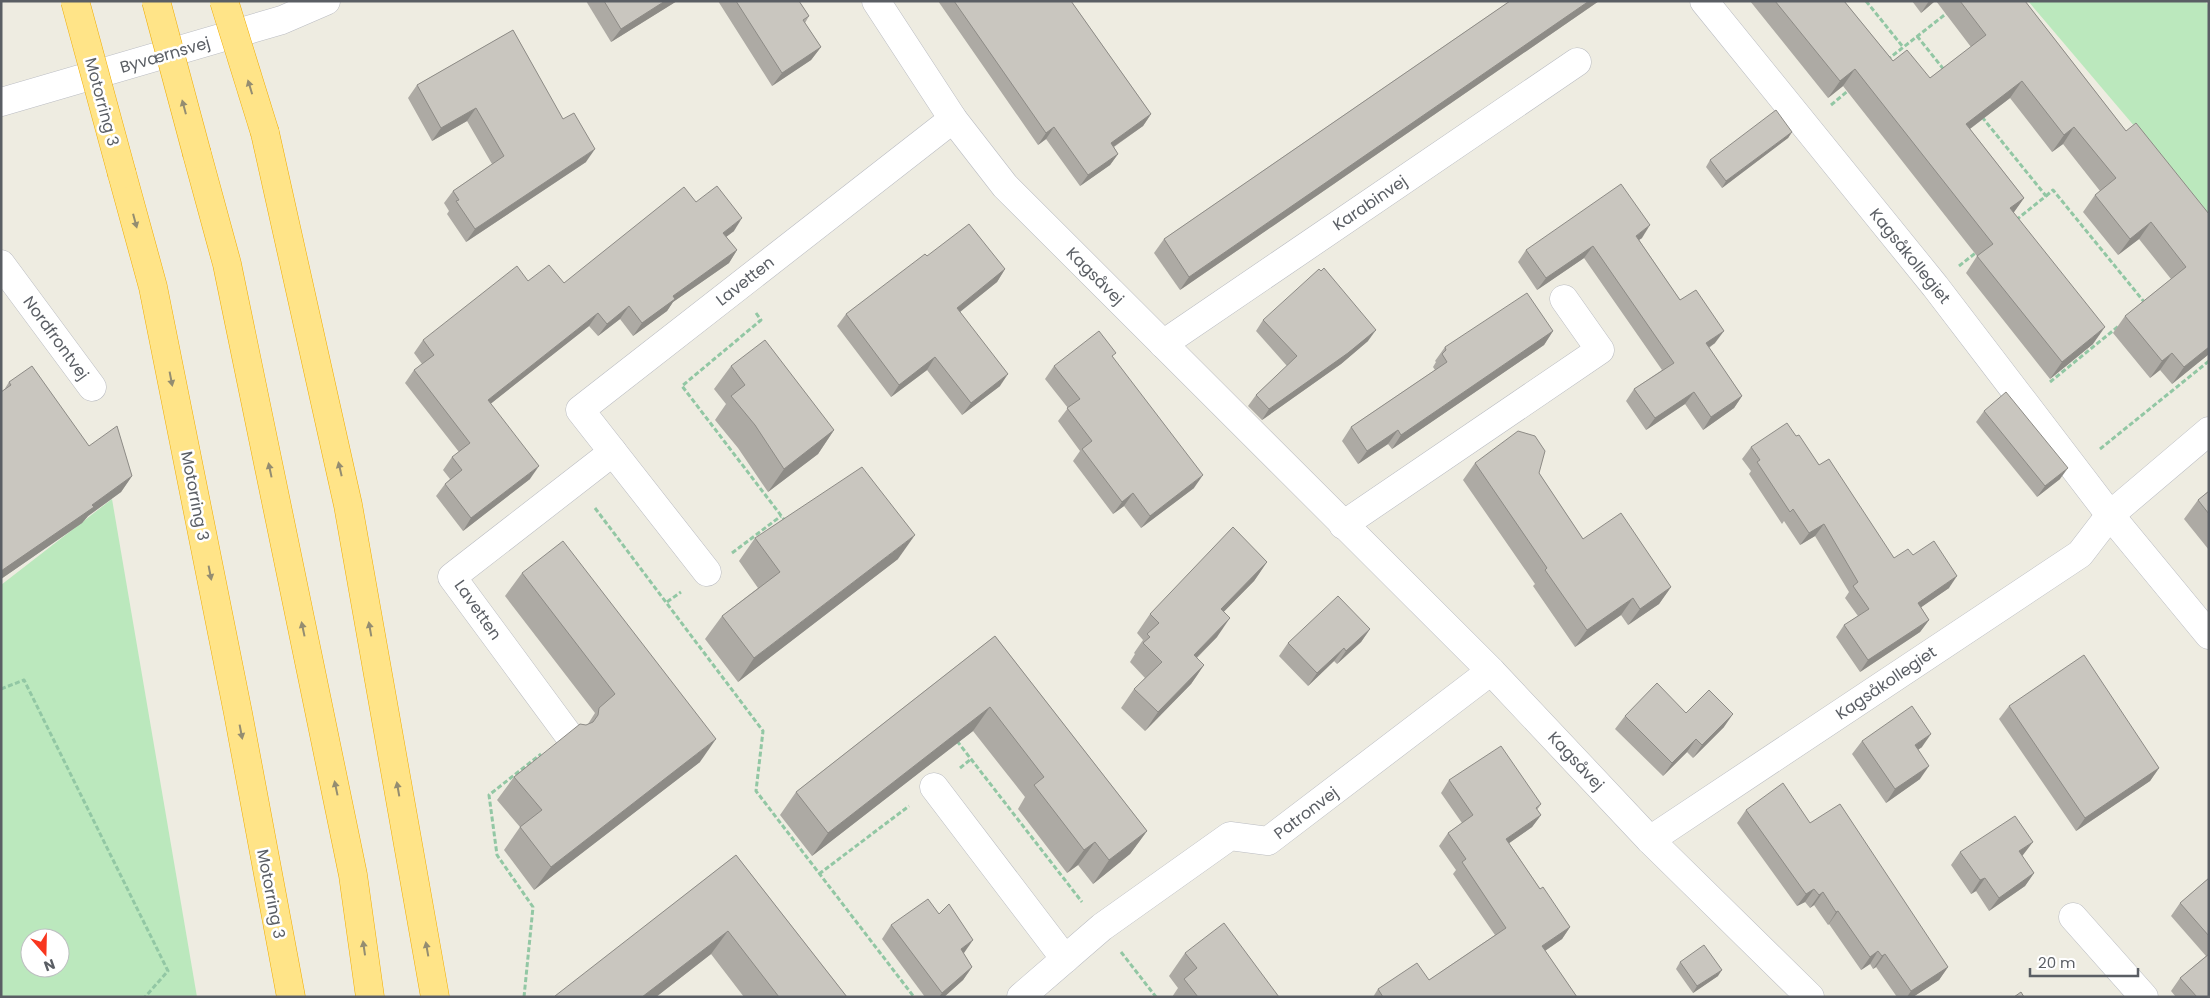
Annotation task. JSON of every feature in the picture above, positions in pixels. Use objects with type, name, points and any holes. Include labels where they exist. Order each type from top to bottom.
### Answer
[{"type":"highway","name":"Motorring 3","points":[[74,1],[155,297],[238,713],[291,997]]},
{"type":"highway","points":[[156,1],[227,264],[353,875],[370,997]]},
{"type":"highway","points":[[224,1],[265,134],[348,505],[435,997]]},
{"type":"street","name":"Byværnsvej","points":[[1,102],[282,20],[326,1]]},
{"type":"street","name":"Kagsåvej","points":[[876,1],[953,119],[1005,186],[1491,671],[1650,840],[1810,997]]},
{"type":"street","name":"Kagsåkollegiet","points":[[1704,1],[1935,286],[2110,515],[2209,635]]},
{"type":"street","name":"Karabinvej","points":[[1163,344],[1578,62]]},
{"type":"street","name":"Lavetten","points":[[707,572],[580,410],[953,119]]},
{"type":"street","name":"Nordfrontvej","points":[[1,264],[92,388]]},
{"type":"street","points":[[1343,525],[1600,350],[1564,299]]},
{"type":"street","name":"Kagsåkollegiet","points":[[1650,840],[2080,554],[2110,515],[2209,431]]},
{"type":"street","name":"Lavetten","points":[[567,733],[452,577],[613,452]]},
{"type":"street","name":"Patronvej","points":[[1020,997],[1102,928],[1230,836],[1268,842],[1491,671]]},
{"type":"street","points":[[934,788],[1065,959]]},
{"type":"street","points":[[2073,917],[2144,997]]},
{"type":"path","points":[[1866,1],[1903,47]]},
{"type":"path","points":[[1880,65],[1954,7]]},
{"type":"path","points":[[1917,36],[1948,74]]},
{"type":"path","points":[[1805,126],[1850,90]]},
{"type":"path","points":[[1978,112],[2046,196]]},
{"type":"path","points":[[2016,220],[2053,190],[2146,304],[2138,310]]},
{"type":"path","points":[[1935,286],[1985,245]]},
{"type":"path","points":[[738,287],[761,320],[682,386],[787,523]]},
{"type":"path","points":[[2047,384],[2123,322]]},
{"type":"path","points":[[2094,442],[2100,449],[2209,361]]},
{"type":"path","points":[[574,482],[667,602],[763,731],[756,792],[914,997]]},
{"type":"path","points":[[1,689],[24,680],[168,971],[145,997]]},
{"type":"path","points":[[524,997],[533,907],[497,855],[489,795],[567,733]]},
{"type":"path","points":[[951,734],[1156,997]]},
{"type":"path","points":[[819,874],[971,759]]},
{"type":"green space","points":[[2028,1],[2205,1],[2209,6],[2209,214]]},
{"type":"green space","points":[[112,499],[197,997],[1,997],[1,585]]},
{"type":"building","points":[[604,1],[665,1],[621,29]]},
{"type":"building","points":[[736,1],[799,1],[809,16],[803,20],[821,47],[782,73]]},
{"type":"building","points":[[954,1],[1071,1],[1151,114],[1111,143],[1118,154],[1088,175],[1054,127],[1046,133]]},
{"type":"building","points":[[1510,1],[1589,1],[1189,277],[1164,239]]},
{"type":"building","points":[[1775,1],[1844,1],[1893,61],[1907,50],[1930,78],[1986,35],[1960,1],[2025,1],[2126,131],[2136,123],[2209,214],[2209,347],[2184,367],[2172,353],[2162,361],[2125,316],[2186,267],[2151,222],[2130,239],[2095,195],[2116,178],[2074,127],[2064,135],[2022,81],[1966,124],[2024,198],[2010,208],[2105,327],[2062,362],[1977,256],[1993,244],[1855,69],[1840,81]]},
{"type":"building","points":[[513,30],[563,119],[574,113],[595,149],[475,229],[456,201],[459,200],[453,191],[504,156],[476,108],[441,128],[417,85]]},
{"type":"building","points":[[1776,110],[1792,132],[1726,181],[1710,160]]},
{"type":"building","points":[[1621,184],[1650,225],[1636,236],[1680,300],[1696,290],[1724,331],[1706,343],[1742,396],[1711,417],[1694,392],[1655,418],[1634,389],[1674,363],[1593,246],[1546,278],[1526,250]]},
{"type":"building","points":[[717,186],[742,218],[723,233],[737,250],[673,296],[675,299],[642,323],[629,306],[607,324],[598,313],[488,400],[539,466],[471,518],[445,484],[462,470],[452,457],[470,443],[414,370],[434,355],[423,340],[517,266],[528,281],[549,265],[564,283],[684,187],[696,202]]},
{"type":"building","points":[[969,224],[1005,269],[957,308],[1008,374],[971,403],[935,357],[899,385],[846,314],[925,254],[927,256]]},
{"type":"building","points":[[1324,268],[1376,330],[1348,353],[1269,409],[1256,395],[1297,356],[1263,320],[1319,269],[1321,271]]},
{"type":"building","points":[[1527,293],[1553,331],[1401,435],[1398,430],[1367,451],[1351,427],[1447,362],[1442,354],[1446,350],[1445,347]]},
{"type":"building","points":[[1099,331],[1116,353],[1112,356],[1203,475],[1150,516],[1133,493],[1122,502],[1082,449],[1092,441],[1067,408],[1080,399],[1054,366]]},
{"type":"building","points":[[765,340],[834,430],[784,469],[755,425],[731,396],[745,385],[731,366]]},
{"type":"building","points":[[32,366],[89,446],[117,426],[132,476],[92,505],[94,507],[1,571],[1,392],[11,385],[9,382]]},
{"type":"building","points":[[2006,392],[2068,468],[2045,486],[1984,411]]},
{"type":"building","points":[[1787,423],[1796,436],[1799,435],[1819,465],[1829,459],[1894,558],[1908,549],[1913,555],[1934,541],[1957,576],[1918,603],[1929,620],[1868,660],[1844,625],[1869,609],[1853,586],[1858,582],[1824,524],[1809,533],[1793,509],[1790,512],[1757,462],[1760,460],[1751,447]]},
{"type":"building","points":[[1518,431],[1535,436],[1545,451],[1539,473],[1583,539],[1621,513],[1671,587],[1640,609],[1633,598],[1587,630],[1475,463]]},
{"type":"building","points":[[862,467],[915,535],[754,658],[722,616],[780,572],[755,538]]},
{"type":"building","points":[[2209,491],[2209,514],[2198,500]]},
{"type":"building","points":[[1233,527],[1267,562],[1221,609],[1230,618],[1194,655],[1204,665],[1158,712],[1134,689],[1162,662],[1143,643],[1150,637],[1147,634],[1159,623],[1150,614]]},
{"type":"building","points":[[563,541],[716,739],[551,867],[520,827],[542,810],[514,777],[580,724],[586,725],[593,722],[598,715],[599,708],[615,694],[522,573]]},
{"type":"building","points":[[1338,596],[1370,629],[1346,651],[1344,648],[1317,673],[1288,643]]},
{"type":"building","points":[[995,636],[1147,831],[1109,860],[1095,842],[1084,850],[1034,785],[1044,777],[990,707],[828,833],[796,792]]},
{"type":"building","points":[[2084,655],[2159,768],[2085,818],[2009,706]]},
{"type":"building","points":[[1657,683],[1686,713],[1709,690],[1733,714],[1702,745],[1696,739],[1672,763],[1625,716]]},
{"type":"building","points":[[1912,706],[1931,734],[1915,745],[1929,766],[1895,789],[1862,741]]},
{"type":"building","points":[[1501,746],[1541,804],[1536,808],[1541,815],[1506,839],[1540,889],[1543,887],[1570,927],[1542,946],[1577,997],[1383,997],[1378,989],[1417,963],[1429,980],[1506,928],[1462,862],[1466,859],[1448,833],[1473,815],[1449,780]]},
{"type":"building","points":[[1783,783],[1810,823],[1840,804],[1948,967],[1911,991],[1885,954],[1882,956],[1878,951],[1870,957],[1823,892],[1819,895],[1814,889],[1806,894],[1746,810]]},
{"type":"building","points":[[2015,816],[2033,842],[2019,851],[2034,873],[1999,898],[1985,878],[1980,880],[1960,852]]},
{"type":"building","points":[[736,855],[847,997],[779,997],[728,931],[642,997],[555,996]]},
{"type":"building","points":[[2209,878],[2209,936],[2180,903]]},
{"type":"building","points":[[928,899],[939,914],[949,904],[973,940],[961,949],[972,967],[942,993],[891,925]]},
{"type":"building","points":[[1224,923],[1279,997],[1198,997],[1184,979],[1197,968],[1185,953]]},
{"type":"building","points":[[1704,945],[1722,970],[1697,986],[1680,962]]},
{"type":"building","points":[[2209,954],[2209,997],[2197,997],[2180,978]]},
{"type":"building","points":[[2021,992],[2024,997],[2014,997]]}]
